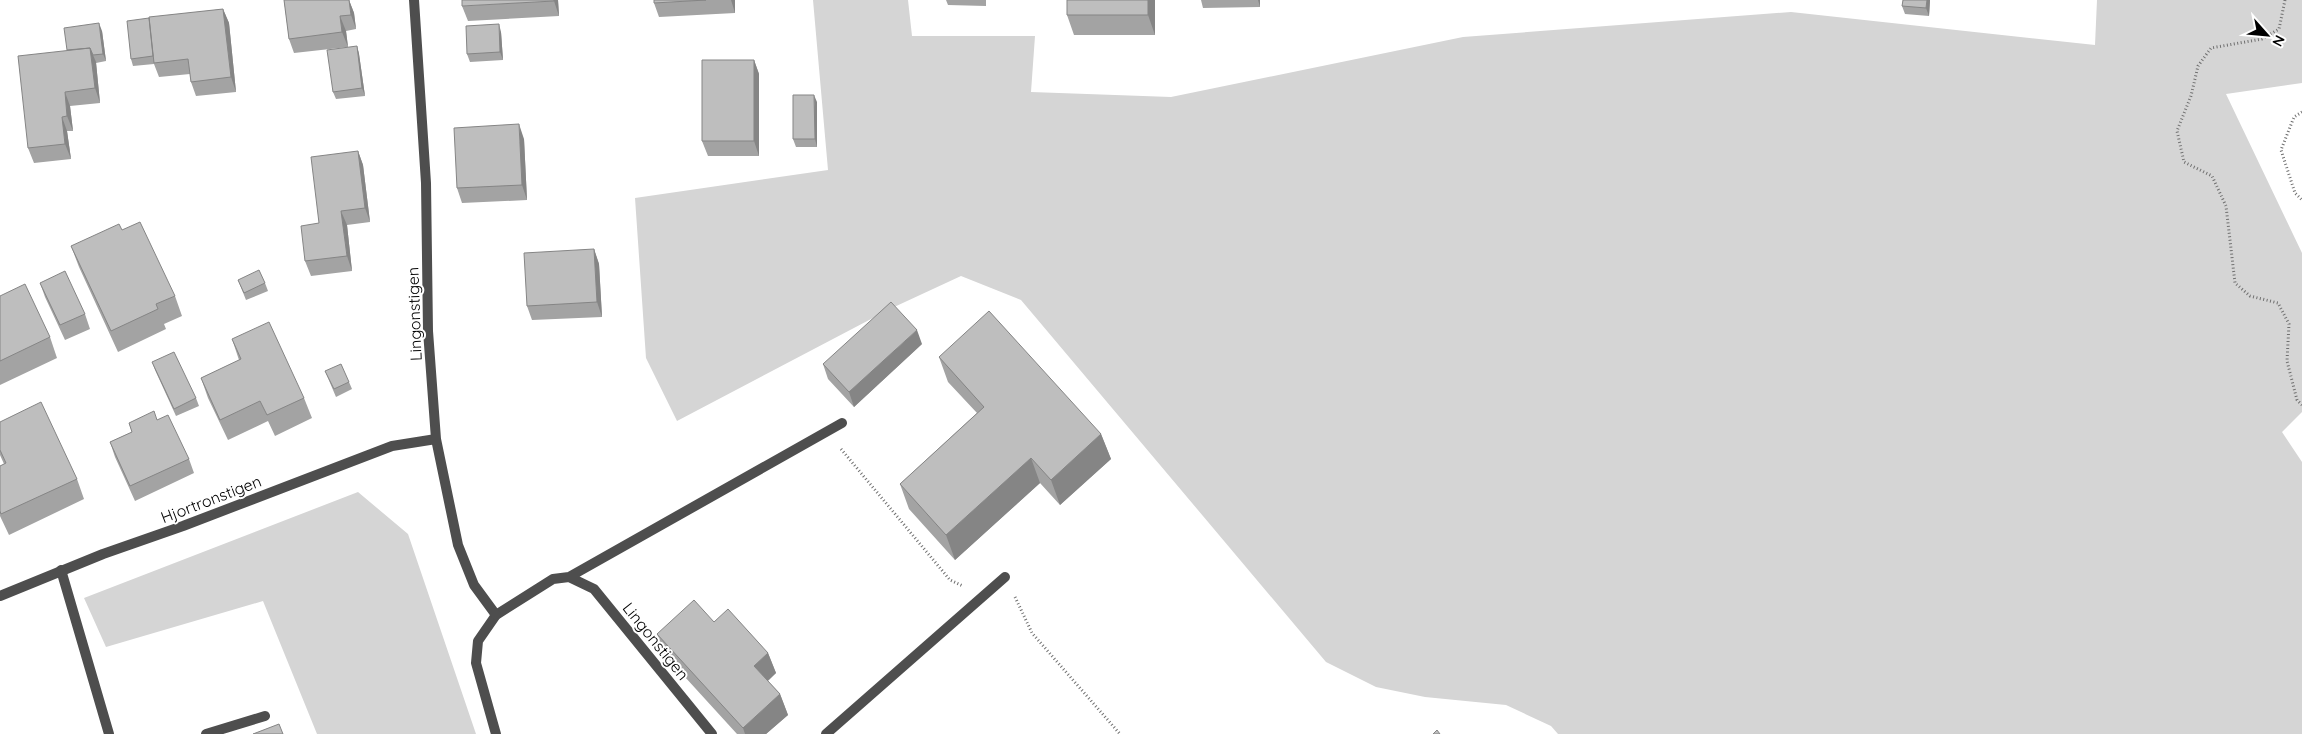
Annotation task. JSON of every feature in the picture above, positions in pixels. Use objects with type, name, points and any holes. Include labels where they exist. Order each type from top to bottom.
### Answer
[{"type":"street","name":"Lingonstigen","points":[[414,0],[426,183],[428,331],[436,439],[458,545],[474,585],[496,615]]},
{"type":"street","points":[[496,734],[476,663],[478,641],[496,615],[553,579],[569,577],[842,423]]},
{"type":"street","name":"Hjortronstigen","points":[[0,596],[61,570],[392,446],[436,439]]},
{"type":"street","points":[[61,570],[109,734]]},
{"type":"street","name":"Lingonstigen","points":[[569,577],[594,589],[712,734]]},
{"type":"street","points":[[826,734],[1005,577]]},
{"type":"street","points":[[206,734],[265,716]]},
{"type":"path","points":[[2285,0],[2278,29],[2262,39],[2211,48],[2198,66],[2191,96],[2178,131],[2184,162],[2212,176],[2226,206],[2235,283],[2250,296],[2278,303],[2289,324],[2287,361],[2297,400],[2302,405]]},
{"type":"path","points":[[2302,112],[2294,116],[2281,150],[2295,193],[2302,200]]},
{"type":"path","points":[[827,432],[950,580],[984,595]]},
{"type":"path","points":[[1005,577],[1032,632],[1120,734]]},
{"type":"shaded area","points":[[813,0],[908,0],[912,36],[1035,36],[1031,92],[1171,97],[1463,37],[1791,12],[2095,45],[2097,0],[2302,0],[2302,83],[2226,94],[2302,253],[2302,412],[2282,432],[2302,462],[2302,734],[1558,734],[1551,726],[1506,705],[1425,697],[1376,687],[1326,662],[1021,300],[961,276],[892,308],[677,421],[646,358],[635,198],[828,170]]},
{"type":"shaded area","points":[[358,492],[408,534],[476,734],[317,734],[263,601],[106,647],[84,598]]},
{"type":"building","points":[[284,0],[349,0],[351,15],[340,16],[342,32],[289,39]]},
{"type":"building","points":[[462,0],[554,0],[554,1],[462,6]]},
{"type":"building","points":[[654,0],[706,0],[654,3]]},
{"type":"building","points":[[1067,0],[1148,0],[1148,15],[1067,15]]},
{"type":"building","points":[[1903,0],[1927,0],[1926,8],[1902,6]]},
{"type":"building","points":[[223,9],[231,77],[191,82],[188,59],[154,63],[149,17]]},
{"type":"building","points":[[149,18],[153,56],[131,59],[127,21]]},
{"type":"building","points":[[99,23],[103,54],[93,55],[90,48],[67,50],[64,28]]},
{"type":"building","points":[[499,24],[500,52],[467,54],[466,26]]},
{"type":"building","points":[[357,46],[362,88],[333,92],[327,50]]},
{"type":"building","points":[[90,48],[95,88],[65,92],[67,116],[62,117],[65,144],[28,148],[18,56]]},
{"type":"building","points":[[702,60],[754,60],[754,141],[702,141]]},
{"type":"building","points":[[793,95],[814,95],[815,139],[793,139]]},
{"type":"building","points":[[519,124],[522,185],[457,188],[454,128]]},
{"type":"building","points":[[358,151],[365,208],[341,211],[347,256],[305,261],[301,226],[319,223],[311,157]]},
{"type":"building","points":[[140,222],[175,296],[156,304],[158,309],[111,331],[71,246],[119,224],[122,230]]},
{"type":"building","points":[[594,249],[597,302],[527,306],[524,253]]},
{"type":"building","points":[[259,270],[265,283],[244,293],[238,280]]},
{"type":"building","points":[[65,271],[85,314],[60,325],[40,283]]},
{"type":"building","points":[[25,284],[50,337],[0,361],[0,296]]},
{"type":"building","points":[[891,302],[917,330],[849,392],[823,364]]},
{"type":"building","points":[[989,311],[1101,434],[1051,480],[1031,458],[946,535],[900,484],[984,407],[939,357]]},
{"type":"building","points":[[269,322],[304,398],[267,415],[260,401],[220,420],[201,378],[241,359],[232,339]]},
{"type":"building","points":[[174,352],[196,398],[174,409],[152,362]]},
{"type":"building","points":[[341,364],[349,382],[334,389],[325,371]]},
{"type":"building","points":[[41,402],[77,479],[1,514],[0,466],[6,463],[0,450],[0,422]]},
{"type":"building","points":[[154,411],[157,420],[168,415],[189,459],[130,486],[110,442],[132,432],[129,423]]},
{"type":"building","points":[[694,600],[714,622],[728,609],[768,653],[754,666],[780,694],[743,728],[657,634]]},
{"type":"building","points":[[279,724],[283,734],[253,734]]}]
